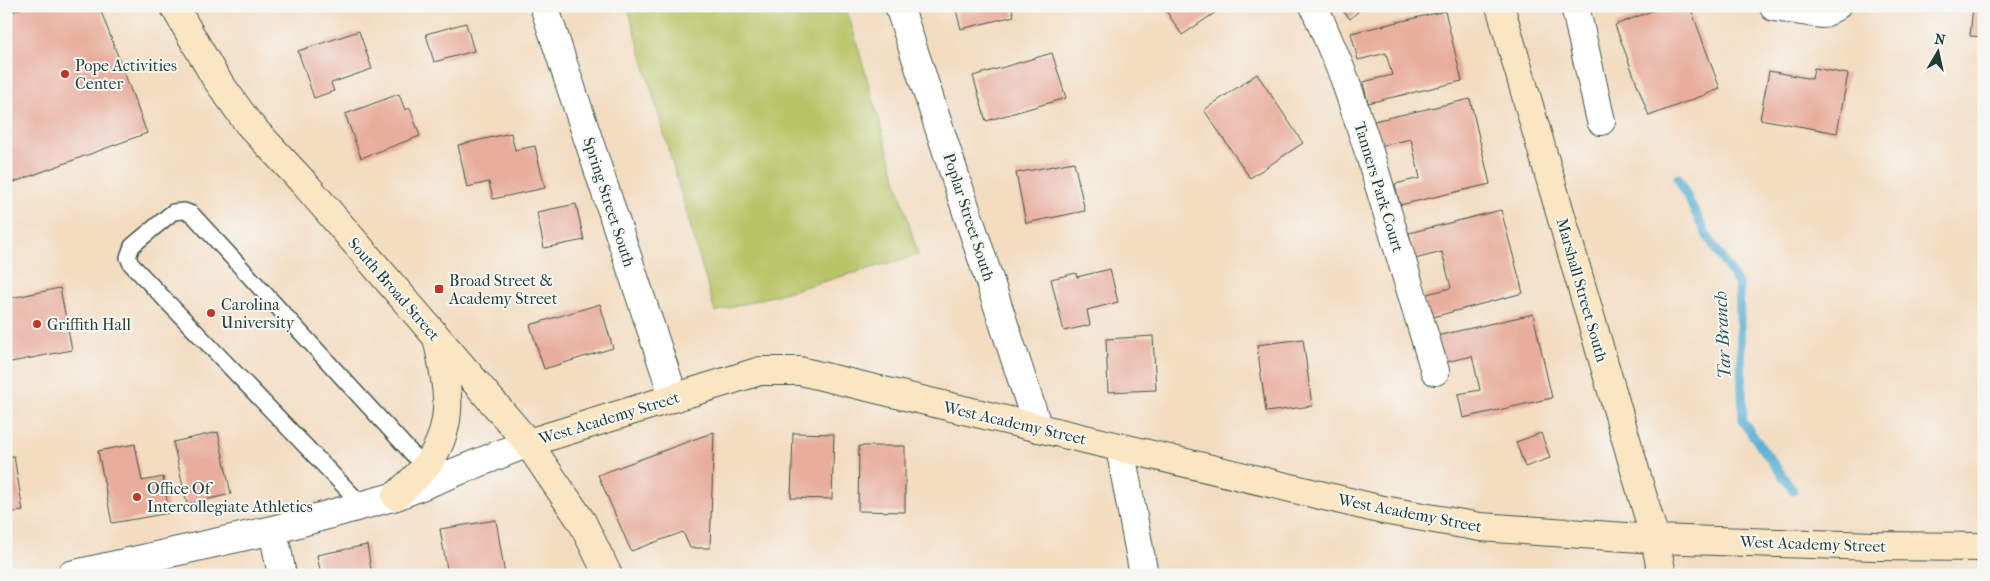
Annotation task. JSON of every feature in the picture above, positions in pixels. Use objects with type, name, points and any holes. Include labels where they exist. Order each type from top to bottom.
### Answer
[{"type":"street","name":"South Broad Street","points":[[174,6],[215,77],[248,123],[304,184],[528,443],[582,522],[608,575]]},
{"type":"street","name":"Spring Street South","points":[[544,6],[674,398]]},
{"type":"street","name":"Poplar Street South","points":[[899,6],[1038,428]]},
{"type":"street","name":"Tanners Park Court","points":[[1314,6],[1344,77],[1370,155],[1435,371]]},
{"type":"street","name":"Marshall Street South","points":[[1500,6],[1655,539],[1662,575]]},
{"type":"street","points":[[1575,6],[1601,121]]},
{"type":"street","points":[[1774,7],[1822,14],[1836,6]]},
{"type":"street","points":[[71,575],[274,530],[396,496],[429,473],[430,461],[440,442],[447,418],[448,392],[438,341]]},
{"type":"street","name":"West Academy Street","points":[[429,473],[760,371],[800,371],[1383,510],[1480,527],[1655,539],[1875,546],[1984,547]]},
{"type":"street","points":[[1120,448],[1144,575]]},
{"type":"street","points":[[274,530],[282,575]]},
{"type":"lane","points":[[362,506],[131,264],[128,256],[132,246],[173,212],[184,211],[192,214],[429,473]]},
{"type":"green space","points":[[636,6],[846,6],[918,255],[715,312],[628,8]]},
{"type":"building","name":"Pope Activities Center","points":[[28,6],[99,6],[147,133],[6,185],[6,14]]},
{"type":"building","points":[[955,6],[1011,6],[1014,16],[961,29]]},
{"type":"building","points":[[1163,6],[1225,6],[1182,35]]},
{"type":"building","points":[[1338,6],[1364,6],[1350,19]]},
{"type":"building","points":[[1665,6],[1690,6],[1720,89],[1649,116],[1615,25]]},
{"type":"building","points":[[1973,6],[1984,6],[1984,37],[1970,36]]},
{"type":"building","points":[[1445,11],[1462,81],[1368,103],[1363,82],[1392,75],[1386,53],[1358,60],[1351,33]]},
{"type":"building","points":[[466,23],[474,51],[434,62],[426,34]]},
{"type":"building","points":[[359,31],[372,69],[331,83],[334,91],[314,98],[298,51]]},
{"type":"building","points":[[1052,53],[1066,98],[986,121],[973,76]]},
{"type":"building","points":[[1814,68],[1848,74],[1837,133],[1760,119],[1769,71],[1812,79]]},
{"type":"building","points":[[1257,74],[1303,143],[1250,178],[1204,110]]},
{"type":"building","points":[[399,94],[405,110],[410,108],[420,136],[361,158],[345,114]]},
{"type":"building","points":[[1470,99],[1490,184],[1400,205],[1395,184],[1420,178],[1411,139],[1380,146],[1374,121]]},
{"type":"building","points":[[511,133],[515,150],[535,146],[545,188],[493,199],[489,182],[467,187],[458,145]]},
{"type":"building","points":[[1074,162],[1085,211],[1026,223],[1016,173]]},
{"type":"building","points":[[576,204],[584,240],[544,248],[537,212]]},
{"type":"building","points":[[1501,210],[1523,293],[1429,318],[1423,295],[1451,288],[1442,252],[1415,259],[1409,233]]},
{"type":"building","points":[[1110,269],[1118,302],[1087,310],[1090,325],[1064,331],[1051,279],[1076,273],[1077,277]]},
{"type":"building","name":"Griffith Hall","points":[[60,288],[72,350],[6,363],[6,299]]},
{"type":"building","points":[[600,304],[613,348],[544,369],[530,325]]},
{"type":"building","points":[[1533,314],[1552,398],[1463,418],[1458,394],[1480,390],[1472,356],[1442,363],[1436,336]]},
{"type":"building","points":[[1153,336],[1156,390],[1108,392],[1106,339]]},
{"type":"building","points":[[1303,339],[1312,406],[1266,412],[1257,345]]},
{"type":"building","points":[[218,432],[231,494],[187,504],[173,442]]},
{"type":"building","points":[[714,432],[710,548],[690,548],[683,532],[631,551],[598,475]]},
{"type":"building","points":[[793,433],[834,434],[832,499],[791,498]]},
{"type":"building","points":[[1541,433],[1550,458],[1525,467],[1516,442]]},
{"type":"building","name":"Office Of Intercollegiate Athletics","points":[[135,444],[142,481],[163,477],[169,513],[112,523],[98,451]]},
{"type":"building","points":[[859,446],[905,446],[905,512],[858,511]]},
{"type":"building","points":[[14,456],[23,511],[6,513],[6,457]]},
{"type":"building","points":[[496,520],[505,575],[448,575],[440,529]]},
{"type":"building","points":[[367,545],[372,575],[321,575],[317,555]]},
{"type":"waterway","name":"Tar Branch","points":[[1678,178],[1706,234],[1739,285],[1743,422],[1793,490]]},
{"type":"place","name":"Pope Activities Center","points":[[65,74]]},
{"type":"place","name":"Broad Street & Academy Street","points":[[439,289]]},
{"type":"place","name":"Carolina University","points":[[211,313]]},
{"type":"place","name":"Griffith Hall","points":[[37,324]]},
{"type":"place","name":"Office Of Intercollegiate Athletics","points":[[137,497]]}]
